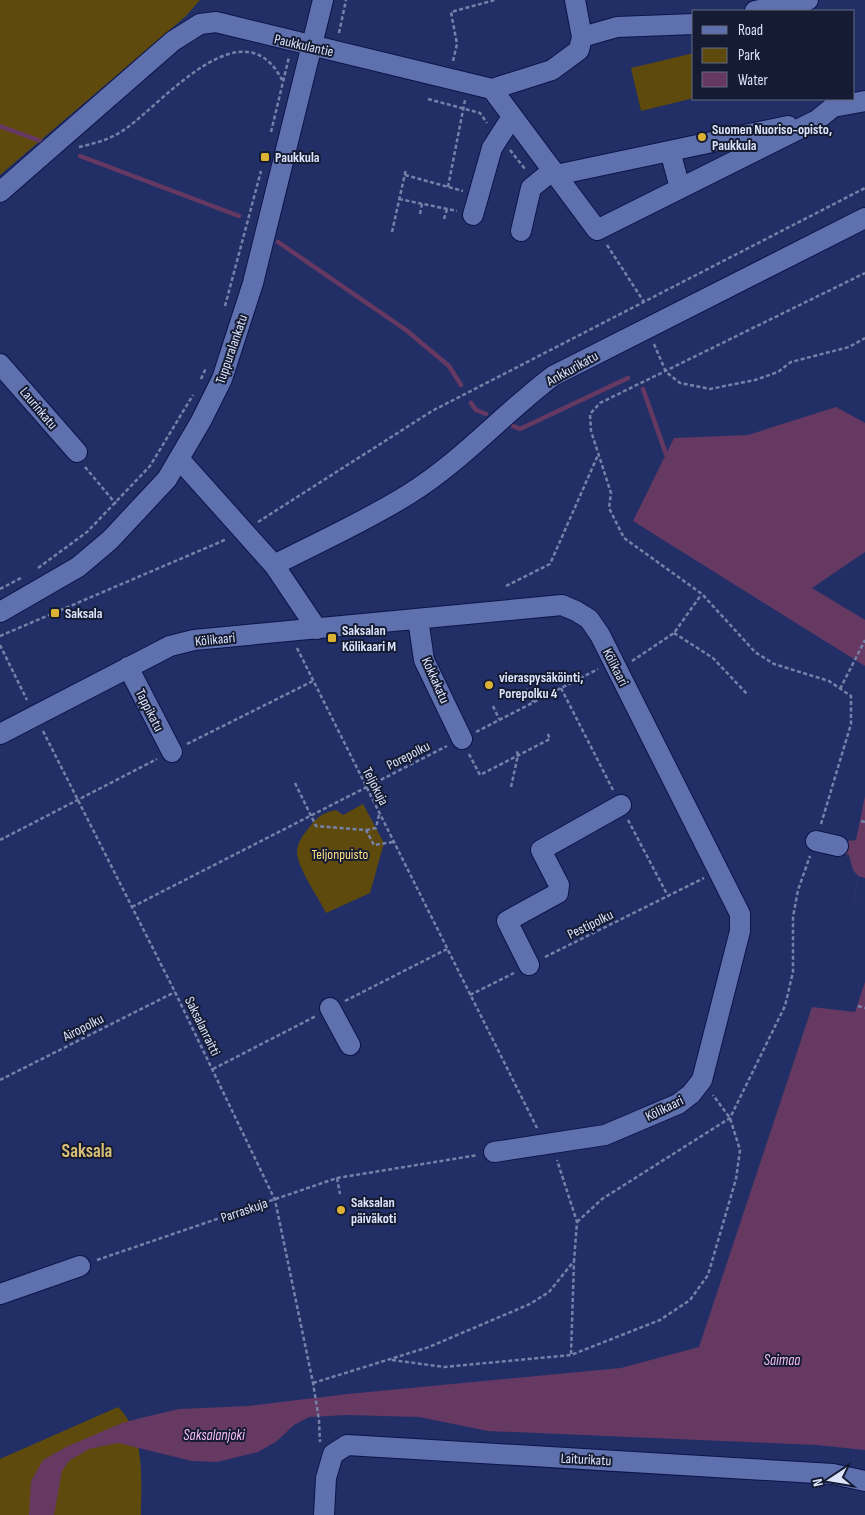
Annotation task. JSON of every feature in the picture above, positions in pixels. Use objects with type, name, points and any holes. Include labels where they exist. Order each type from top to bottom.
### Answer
[{"type":"street","name":"Tuppuralankatu","points":[[0,612],[78,567],[110,540],[168,479],[180,460],[222,379],[253,283],[301,44],[323,0]]},
{"type":"street","points":[[575,0],[582,37],[579,50],[552,70],[492,89],[597,230],[817,120],[833,107],[865,101]]},
{"type":"street","points":[[759,10],[804,0]]},
{"type":"street","name":"Paukkulantie","points":[[0,192],[173,41],[200,24],[216,22],[492,89]]},
{"type":"street","points":[[582,37],[617,27],[692,24]]},
{"type":"street","points":[[474,215],[492,148],[512,116]]},
{"type":"street","points":[[521,231],[531,188],[554,173],[817,120]]},
{"type":"street","points":[[670,151],[680,188]]},
{"type":"street","name":"Ankkurikatu","points":[[274,565],[409,495],[445,469],[523,399],[553,376],[865,218]]},
{"type":"street","name":"Laurinkatu","points":[[0,364],[78,452]]},
{"type":"street","points":[[180,460],[237,534],[274,565],[317,629]]},
{"type":"street","name":"Kölikaari","points":[[0,734],[170,646],[194,640],[562,605],[589,619],[613,660],[740,914],[740,931],[702,1080],[691,1094],[678,1104],[605,1135],[494,1152]]},
{"type":"street","name":"Kokkakatu","points":[[418,618],[424,660],[462,739]]},
{"type":"street","name":"Tappikatu","points":[[128,667],[172,752]]},
{"type":"street","points":[[529,965],[507,921],[558,893],[559,885],[541,850],[621,806]]},
{"type":"street","points":[[816,841],[838,846]]},
{"type":"street","points":[[330,1008],[350,1045]]},
{"type":"street","points":[[0,1294],[80,1266]]},
{"type":"street","name":"Laiturikatu","points":[[324,1515],[326,1478],[333,1454],[347,1445],[833,1474],[865,1481]]},
{"type":"path","points":[[445,78],[451,68],[456,44],[451,12],[495,0]]},
{"type":"path","points":[[269,138],[282,81],[301,44]]},
{"type":"path","points":[[75,148],[112,138],[127,128],[190,75],[218,56],[250,53],[268,60],[275,67],[282,81]]},
{"type":"path","points":[[448,187],[466,94]]},
{"type":"path","points":[[224,314],[263,165]]},
{"type":"path","points":[[392,232],[406,169]]},
{"type":"path","points":[[404,175],[480,196]]},
{"type":"path","points":[[0,636],[237,534],[432,411],[865,188]]},
{"type":"path","points":[[399,199],[474,215]]},
{"type":"path","points":[[420,214],[422,204]]},
{"type":"path","points":[[444,219],[446,209]]},
{"type":"path","points":[[597,230],[644,302]]},
{"type":"path","points":[[798,890],[816,841],[851,724],[851,696],[829,682],[774,664],[755,652],[702,594],[624,538],[610,508],[611,493],[591,431],[590,414],[600,403],[865,273]]},
{"type":"path","points":[[666,372],[680,383],[710,389],[755,380],[778,372],[791,362],[849,347],[865,338]]},
{"type":"path","points":[[198,384],[210,360]]},
{"type":"path","points":[[35,570],[88,532],[116,504],[150,466],[194,393]]},
{"type":"path","points":[[78,452],[87,471],[116,504]]},
{"type":"path","points":[[506,586],[550,564],[598,453]]},
{"type":"path","points":[[150,466],[168,479]]},
{"type":"path","points":[[224,531],[237,534]]},
{"type":"path","points":[[0,589],[28,574]]},
{"type":"path","points":[[613,660],[628,664],[674,633],[702,594]]},
{"type":"path","name":"Teljokuja","points":[[292,632],[313,681],[365,788],[546,1145],[556,1156],[577,1222],[571,1355]]},
{"type":"path","points":[[674,633],[713,658],[747,694]]},
{"type":"path","points":[[840,688],[865,640]]},
{"type":"path","name":"Saksalanraitti","points":[[0,645],[175,992],[275,1200],[313,1383],[321,1438]]},
{"type":"path","name":"Porepolku","points":[[132,907],[613,660]]},
{"type":"path","points":[[526,689],[533,702]]},
{"type":"path","points":[[493,706],[500,719]]},
{"type":"path","points":[[480,775],[550,739],[547,732]]},
{"type":"path","points":[[462,739],[482,779]]},
{"type":"path","points":[[511,787],[518,755],[516,749]]},
{"type":"path","points":[[295,782],[316,826],[366,830],[376,828],[379,815]]},
{"type":"path","points":[[861,821],[865,822]]},
{"type":"path","points":[[366,830],[374,845],[393,842]]},
{"type":"path","name":"Pestipolku","points":[[470,995],[719,871]]},
{"type":"path","name":"Airopolku","points":[[0,1080],[175,992]]},
{"type":"path","points":[[858,1006],[865,1008]]},
{"type":"path","points":[[390,1360],[444,1367],[571,1355],[660,1320],[690,1300],[708,1275],[736,1179],[740,1150],[730,1118]]},
{"type":"path","name":"Parraskuja","points":[[80,1266],[337,1178],[494,1152]]},
{"type":"path","points":[[337,1178],[340,1194]]},
{"type":"path","points":[[313,1383],[430,1347],[530,1304],[549,1292],[574,1261]]},
{"type":"green space","points":[[0,0],[200,0],[186,16],[0,175]]},
{"type":"green space","points":[[692,53],[692,98],[641,111],[631,68]]},
{"type":"green space","name":"Teljonpuisto","points":[[363,804],[384,843],[370,893],[326,913],[298,860],[297,850],[299,843],[311,825],[323,814],[336,810],[343,815]]},
{"type":"green space","points":[[118,1407],[127,1418],[138,1444],[141,1473],[141,1515],[0,1515],[0,1459]]},
{"type":"water","points":[[836,407],[865,423],[865,552],[812,588],[865,620],[865,666],[633,521],[674,438],[748,435]]},
{"type":"water","points":[[865,796],[865,905],[854,901],[858,876],[853,870],[849,855],[837,851],[839,842],[856,840]]},
{"type":"water","name":"Saimaa","points":[[865,982],[865,1450],[817,1445],[488,1431],[419,1417],[347,1415],[309,1417],[294,1425],[277,1441],[258,1452],[217,1462],[192,1461],[118,1443],[89,1449],[69,1461],[62,1471],[54,1515],[29,1515],[31,1481],[43,1460],[66,1447],[122,1423],[145,1417],[179,1409],[248,1406],[348,1394],[621,1368],[699,1347],[812,1007],[855,1012]]},
{"type":"pier","points":[[858,876],[865,878],[865,905],[854,901]]},
{"type":"waterway","points":[[0,126],[46,143]]},
{"type":"waterway","points":[[80,156],[239,216]]},
{"type":"waterway","points":[[278,242],[406,330],[449,366],[461,385]]},
{"type":"waterway","points":[[513,426],[520,429],[628,378]]},
{"type":"waterway","points":[[643,389],[666,454]]},
{"type":"waterway","points":[[471,403],[476,410],[486,414]]},
{"type":"place","name":"Suomen Nuoriso-opisto, Paukkula","points":[[702,137]]},
{"type":"place","name":"Paukkula","points":[[265,157]]},
{"type":"place","name":"Saksala","points":[[55,613]]},
{"type":"place","name":"Saksalan Kölikaari M","points":[[332,638]]},
{"type":"place","name":"vieraspysäköinti, Porepolku 4","points":[[489,685]]},
{"type":"place","name":"Saksalan päiväkoti","points":[[341,1210]]},
{"type":"district","name":"Saksala","points":[[87,1150]]},
{"type":"water label","name":"Saksalanjoki","points":[[214,1435]]}]
